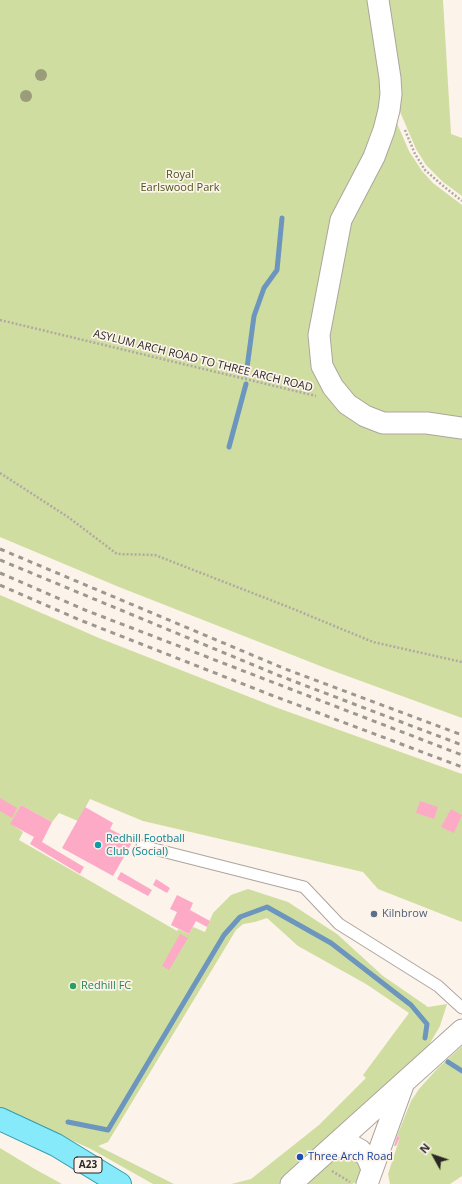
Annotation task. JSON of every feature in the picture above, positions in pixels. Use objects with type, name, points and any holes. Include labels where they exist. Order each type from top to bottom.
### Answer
[{"type":"main road","name":"A23","points":[[0,1119],[56,1145],[120,1184]]},
{"type":"street","points":[[378,0],[390,78],[391,94],[389,110],[384,130],[374,157],[341,220],[319,335],[322,366],[333,387],[347,404],[366,416],[383,423],[427,423],[462,428]]},
{"type":"street","points":[[291,1184],[462,1030]]},
{"type":"street","points":[[370,1176],[404,1082]]},
{"type":"street","points":[[332,1148],[351,1145],[360,1150],[367,1157],[370,1176]]},
{"type":"lane","points":[[142,846],[304,887],[339,924],[438,986],[462,1008]]},
{"type":"path","points":[[389,110],[397,114],[415,154],[425,170],[462,200]]},
{"type":"path","name":"ASYLUM ARCH ROAD TO THREE ARCH ROAD","points":[[0,320],[323,398]]},
{"type":"path","points":[[0,474],[68,517],[117,554],[155,555],[373,642],[462,662]]},
{"type":"green space","name":"Royal Earlswood Park","points":[[0,0],[443,0],[451,134],[462,138],[462,196],[443,182],[426,165],[416,149],[398,107],[396,121],[409,151],[422,171],[433,183],[462,205],[462,718],[328,669],[119,587],[0,537]]},
{"type":"green space","points":[[0,595],[99,638],[275,707],[462,774],[462,922],[378,889],[363,872],[143,821],[90,799],[78,821],[59,813],[52,822],[21,805],[11,824],[23,832],[19,840],[177,931],[178,929],[189,934],[193,927],[205,932],[213,913],[231,895],[248,889],[288,902],[337,934],[383,976],[428,1007],[447,1004],[440,1026],[426,1050],[380,1089],[366,1106],[279,1184],[231,1184],[251,1179],[319,1125],[366,1078],[363,1075],[409,1013],[366,984],[298,946],[267,918],[243,924],[236,930],[108,1142],[98,1146],[174,1184],[153,1184],[91,1149],[0,1108]]},
{"type":"green space","points":[[462,1046],[462,1176],[450,1184],[390,1184],[388,1174],[400,1137],[397,1136],[411,1101],[419,1089],[438,1068]]},
{"type":"green space","points":[[0,1148],[33,1168],[62,1184],[0,1184]]},
{"type":"green space","points":[[340,1155],[352,1156],[360,1166],[361,1173],[357,1182],[352,1184],[304,1184]]},
{"type":"building","points":[[0,798],[17,808],[12,818],[0,811]]},
{"type":"building","points":[[420,801],[438,807],[434,819],[416,813]]},
{"type":"building","points":[[21,805],[52,822],[42,842],[84,867],[80,874],[30,844],[34,837],[10,824]]},
{"type":"building","name":"Redhill Football Club (Social)","points":[[85,807],[113,823],[110,829],[133,841],[113,876],[62,848]]},
{"type":"building","points":[[451,809],[462,815],[454,833],[441,827]]},
{"type":"building","points":[[121,872],[152,890],[148,896],[117,879]]},
{"type":"building","points":[[156,879],[170,888],[167,893],[153,885]]},
{"type":"building","points":[[177,895],[193,903],[190,910],[210,921],[207,927],[196,921],[189,934],[171,925],[177,912],[170,909]]},
{"type":"building","points":[[180,934],[188,938],[169,970],[162,966]]},
{"type":"building","points":[[397,1136],[400,1137],[396,1146],[394,1146]]},
{"type":"waterway","points":[[246,375],[254,316],[264,288],[277,270],[282,218]]},
{"type":"waterway","points":[[229,447],[246,384]]},
{"type":"waterway","points":[[68,1122],[108,1130],[224,935],[240,917],[267,907],[331,943],[411,1005],[427,1024],[425,1038]]},
{"type":"waterway","points":[[448,1062],[462,1071]]},
{"type":"railway","points":[[0,549],[283,668],[462,735]]},
{"type":"railway","points":[[0,560],[280,676],[462,745]]},
{"type":"railway","points":[[0,573],[85,610],[462,755]]},
{"type":"railway","points":[[0,585],[80,620],[271,695],[462,767]]},
{"type":"place","name":"Redhill Football Club (Social)","points":[[98,845]]},
{"type":"place","name":"Kilnbrow","points":[[374,914]]},
{"type":"place","name":"Redhill FC","points":[[73,986]]},
{"type":"place","name":"Three Arch Road","points":[[300,1157]]}]
